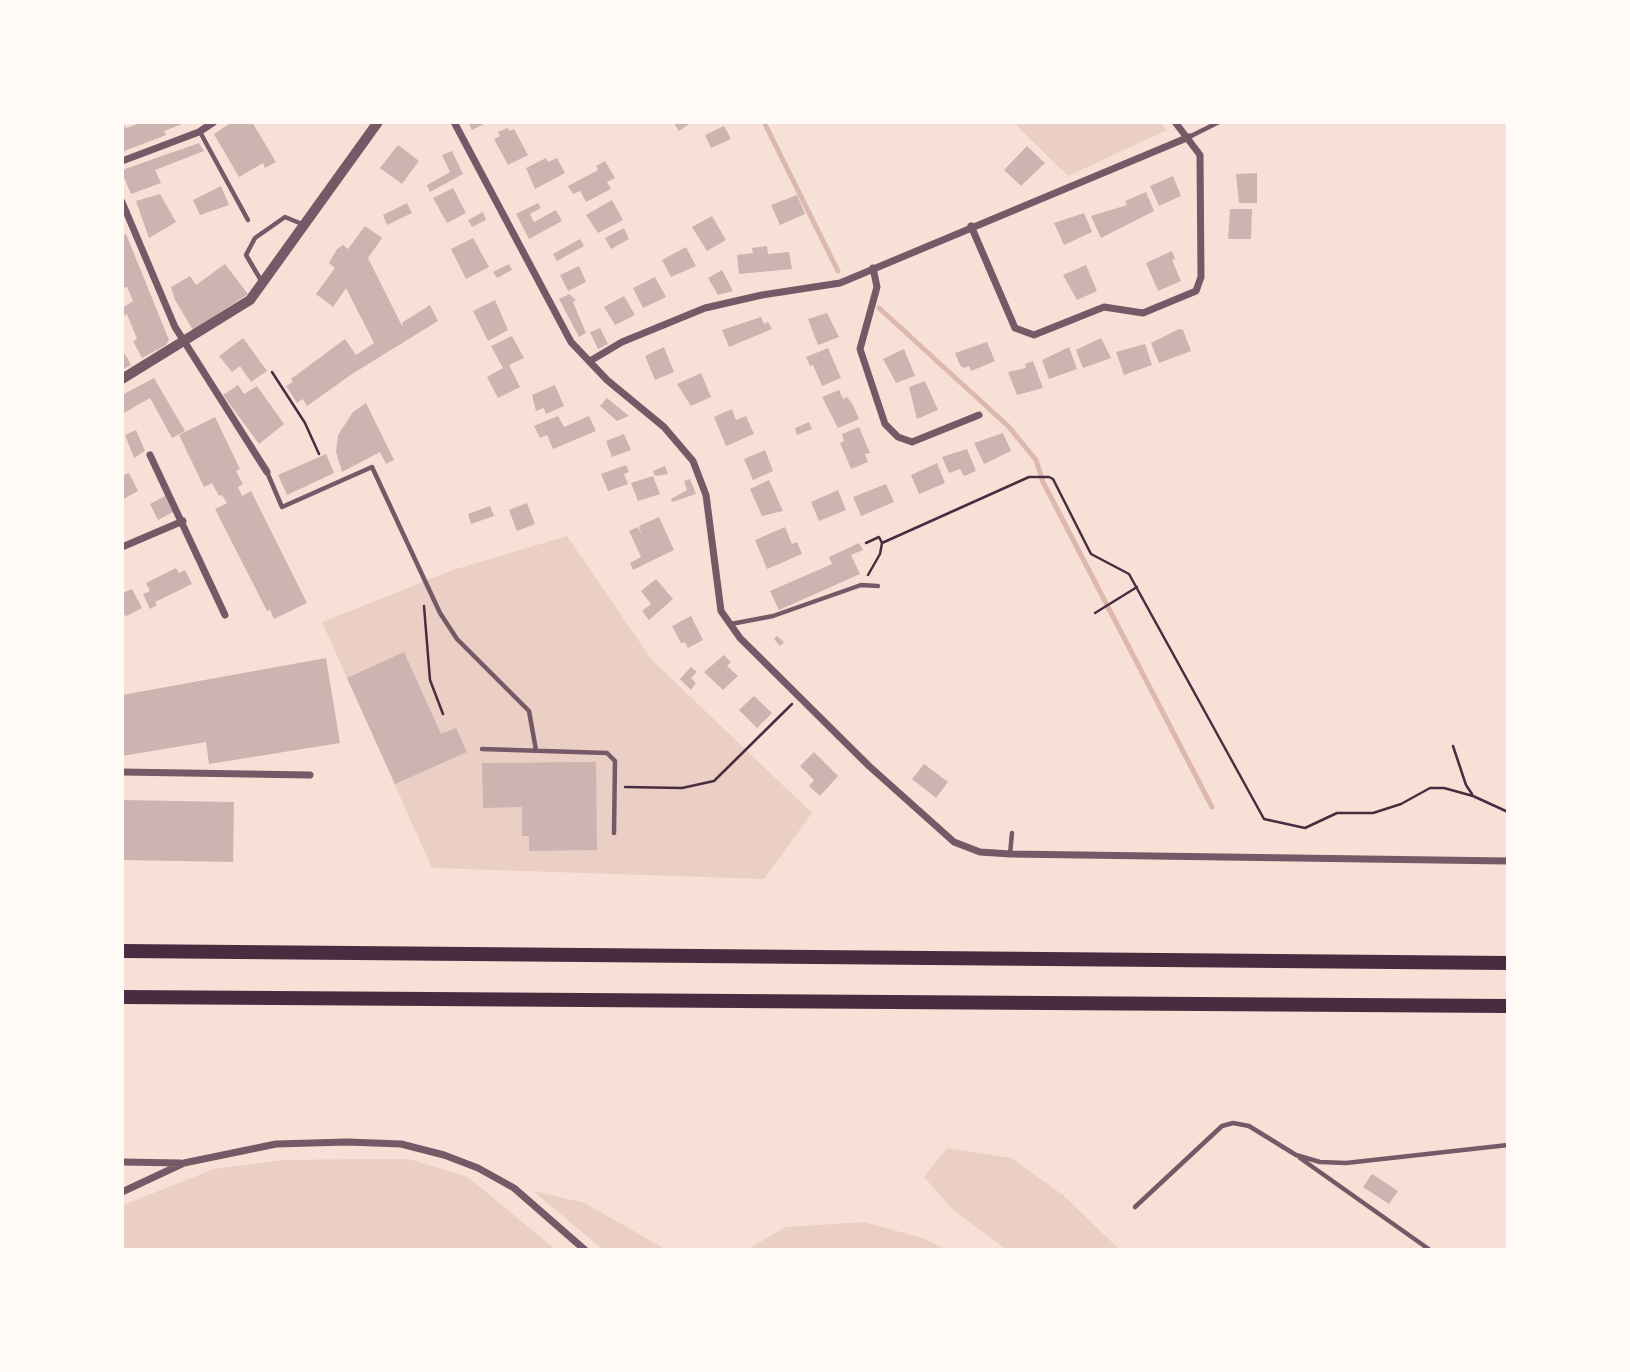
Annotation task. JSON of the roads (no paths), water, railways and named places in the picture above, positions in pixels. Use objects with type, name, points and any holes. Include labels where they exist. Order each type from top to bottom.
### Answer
[{"type":"highway","points":[[122,951],[1507,963]]},
{"type":"highway","points":[[122,997],[1507,1006]]},
{"type":"street","points":[[122,161],[200,132],[214,122]]},
{"type":"street","points":[[122,379],[250,300],[378,122]]},
{"type":"street","points":[[454,122],[571,342],[664,427],[693,461],[706,495],[720,611],[740,638],[869,766],[954,842],[979,852],[1010,854],[1507,861]]},
{"type":"street","points":[[971,226],[1015,328],[1034,335],[1104,307],[1143,313],[1196,291],[1201,276],[1200,155],[1189,137],[1175,122]]},
{"type":"street","points":[[590,361],[635,336],[705,308],[762,295],[840,283],[1189,137]]},
{"type":"street","points":[[122,202],[184,343],[267,472]]},
{"type":"street","points":[[873,268],[877,287],[860,349],[885,424],[898,437],[912,442],[979,415]]},
{"type":"street","points":[[150,455],[225,615]]},
{"type":"street","points":[[122,547],[183,521]]},
{"type":"street","points":[[122,772],[310,775]]},
{"type":"street","points":[[122,1192],[184,1164],[276,1144],[401,1144],[467,1164],[514,1188],[585,1250]]},
{"type":"street","points":[[122,1162],[184,1164]]},
{"type":"lane","points":[[1189,137],[1219,122]]},
{"type":"lane","points":[[200,132],[248,220]]},
{"type":"lane","points":[[262,283],[246,255],[254,238],[285,217],[303,224]]},
{"type":"lane","points":[[267,472],[282,507],[372,467],[440,613],[457,639],[529,711],[536,750]]},
{"type":"lane","points":[[730,624],[773,615],[861,585],[878,586]]},
{"type":"lane","points":[[482,749],[607,753],[615,761],[614,833]]},
{"type":"lane","points":[[1010,854],[1012,834]]},
{"type":"lane","points":[[1135,1207],[1222,1126],[1233,1123],[1249,1126],[1296,1155],[1430,1250]]},
{"type":"lane","points":[[1296,1155],[1320,1162],[1346,1163],[1507,1145]]},
{"type":"waterway","points":[[764,122],[838,271]]},
{"type":"waterway","points":[[879,308],[1008,426],[1036,460],[1043,482],[1212,807]]}]
